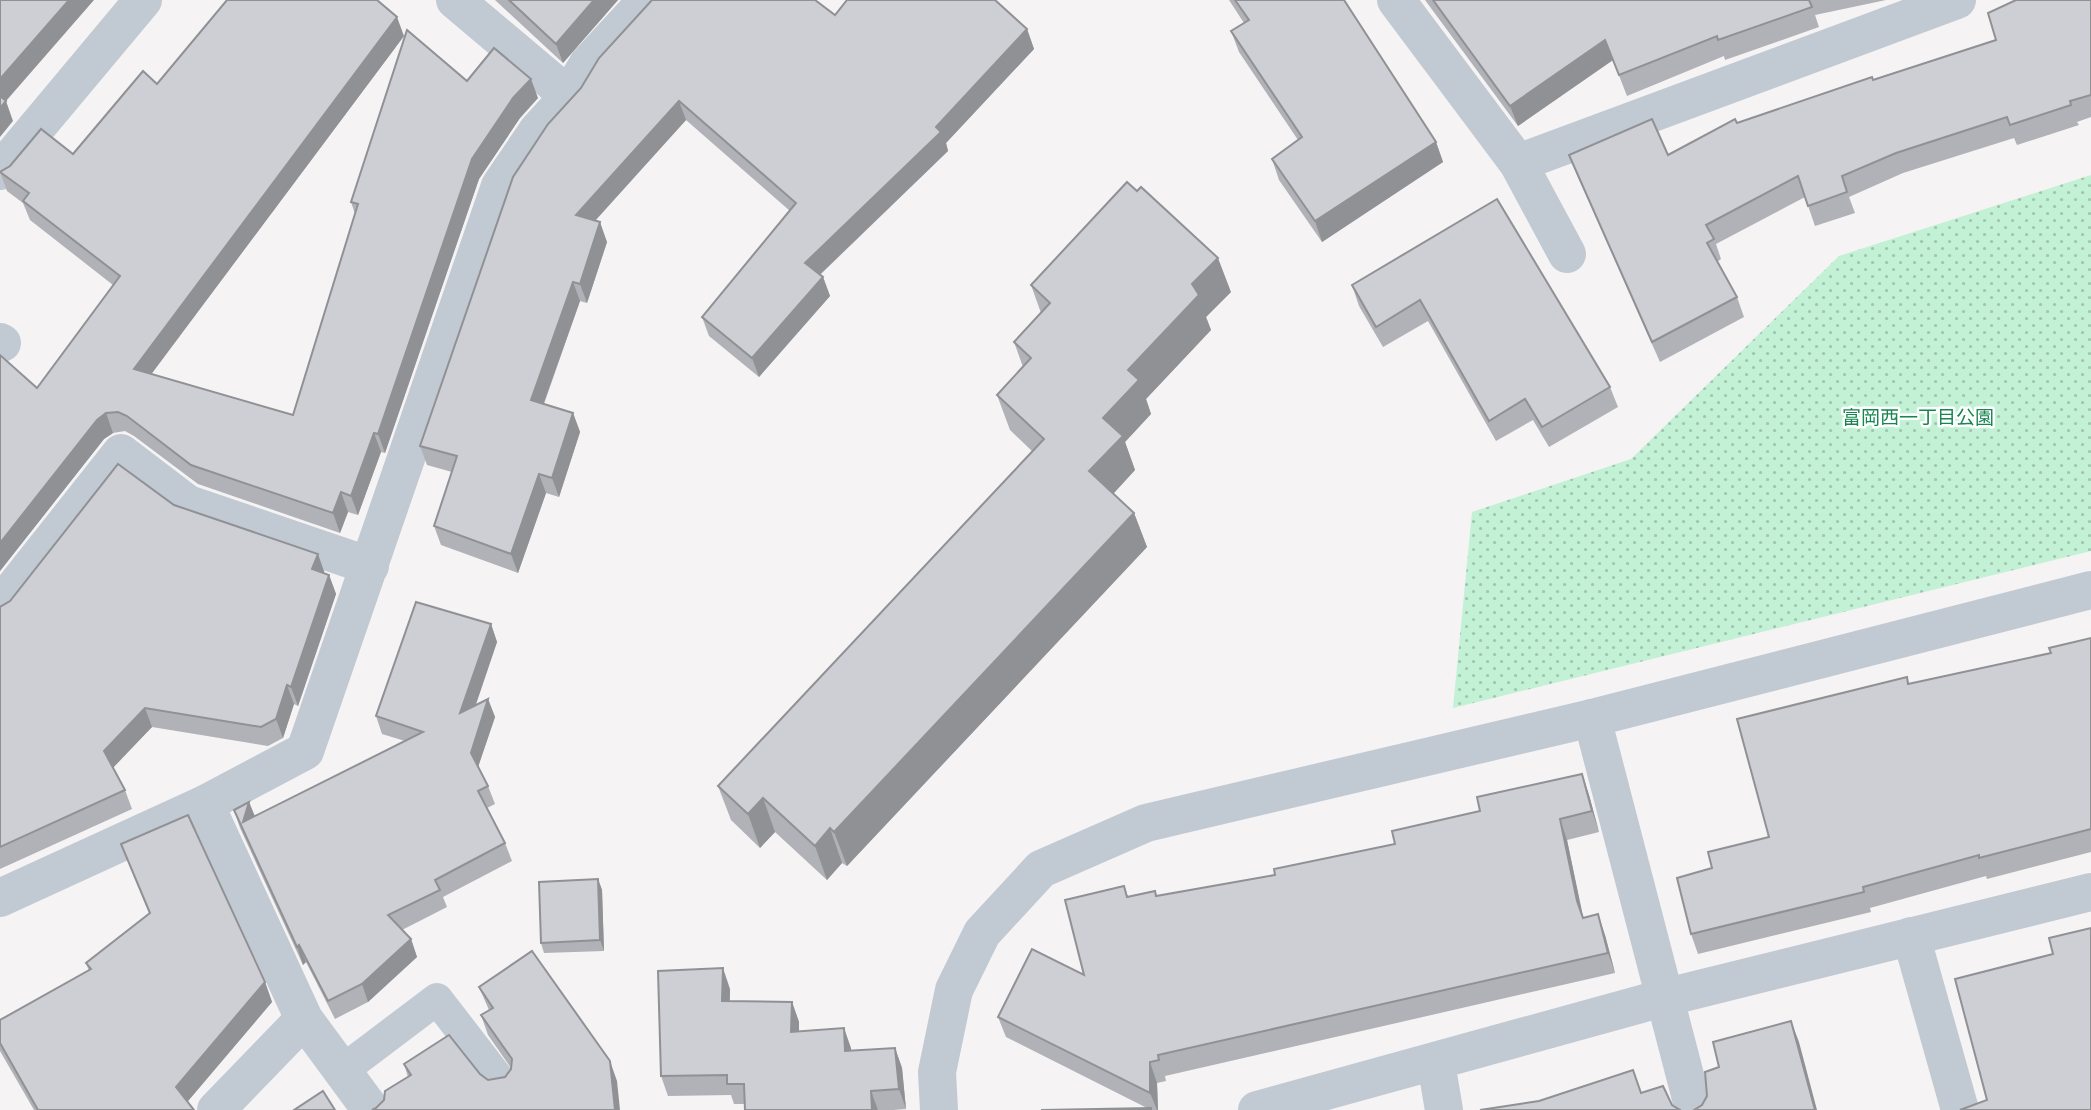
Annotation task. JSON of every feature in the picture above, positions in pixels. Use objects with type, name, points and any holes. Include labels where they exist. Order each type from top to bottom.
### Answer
[{"type":"street","points":[[0,171],[142,0]]},
{"type":"street","points":[[455,0],[569,96]]},
{"type":"street","points":[[0,898],[205,804],[305,751],[500,186],[538,130],[569,96],[588,64],[647,0]]},
{"type":"street","points":[[1396,0],[1518,163],[1567,254]]},
{"type":"street","points":[[1518,163],[1957,0]]},
{"type":"street","points":[[0,606],[121,453],[188,504],[370,566]]},
{"type":"street","points":[[939,1110],[937,1072],[954,989],[982,933],[1041,869],[1146,823],[1592,718],[2091,590]]},
{"type":"street","points":[[1592,718],[1694,1110]]},
{"type":"street","points":[[205,804],[304,1019],[371,1110]]},
{"type":"street","points":[[1258,1110],[1436,1063],[1663,998],[2091,892]]},
{"type":"street","points":[[1911,936],[1960,1110]]},
{"type":"street","points":[[216,1110],[304,1019]]},
{"type":"street","points":[[1436,1063],[1444,1110]]},
{"type":"lane","points":[[343,1070],[437,999],[501,1082]]},
{"type":"green space","name":"富岡西一丁目公園","points":[[2091,175],[2091,551],[1453,708],[1472,512],[1631,459],[1839,256]]},
{"type":"building","points":[[0,0],[69,0],[0,79]]},
{"type":"building","points":[[227,0],[377,0],[397,17],[134,369],[293,415],[358,204],[351,202],[407,30],[467,81],[494,48],[531,79],[513,98],[472,159],[378,434],[374,433],[351,496],[341,492],[333,513],[191,465],[127,416],[118,412],[106,413],[97,420],[0,543],[0,355],[37,388],[120,276],[23,201],[29,193],[0,172],[10,166],[41,129],[73,154],[143,71],[157,84]]},
{"type":"building","points":[[509,0],[594,0],[556,44]]},
{"type":"building","points":[[652,0],[815,0],[835,15],[847,0],[995,0],[1027,29],[936,127],[941,132],[805,263],[823,277],[752,358],[702,317],[796,203],[679,101],[576,215],[600,222],[580,284],[573,282],[531,400],[573,413],[552,478],[539,474],[511,554],[434,526],[457,456],[420,446],[513,177],[548,124],[581,88],[599,58]]},
{"type":"building","points":[[1235,0],[1344,0],[1436,142],[1315,221],[1272,159],[1302,137],[1231,31],[1249,20]]},
{"type":"building","points":[[1433,0],[1809,0],[1812,7],[1718,40],[1717,36],[1619,75],[1605,40],[1510,106]]},
{"type":"building","points":[[2016,0],[2091,0],[2091,95],[2070,101],[2071,105],[2010,125],[2007,117],[1896,153],[1842,176],[1847,192],[1808,206],[1798,176],[1706,225],[1714,239],[1707,243],[1737,297],[1652,342],[1569,155],[1652,119],[1668,155],[1735,119],[1737,123],[1872,77],[1873,80],[1996,40],[1988,13]]},
{"type":"building","points":[[0,96],[6,101],[0,108]]},
{"type":"building","points":[[1127,182],[1137,191],[1141,187],[1218,258],[1192,284],[1199,295],[1128,370],[1139,380],[1103,418],[1123,436],[1089,471],[1134,513],[834,832],[830,828],[815,846],[763,798],[748,814],[718,786],[1044,439],[997,395],[1031,358],[1014,342],[1050,303],[1031,285]]},
{"type":"building","points":[[1497,199],[1610,387],[1542,427],[1525,399],[1489,421],[1420,300],[1376,327],[1352,285]]},
{"type":"building","points":[[118,464],[174,505],[318,554],[312,569],[329,575],[291,687],[287,685],[276,719],[261,727],[145,708],[104,751],[125,790],[0,847],[0,607],[10,601]]},
{"type":"building","points":[[416,602],[491,624],[460,713],[488,699],[471,753],[488,786],[478,791],[505,843],[435,880],[440,890],[388,915],[411,939],[362,984],[328,1001],[299,945],[297,947],[234,810],[249,802],[243,822],[423,732],[376,716]]},
{"type":"building","points":[[2091,638],[2091,829],[1979,858],[1979,855],[1863,887],[1864,892],[1691,934],[1677,878],[1712,868],[1708,852],[1769,837],[1737,719],[1907,677],[1908,684],[2051,653],[2049,648]]},
{"type":"building","points":[[1582,774],[1592,811],[1560,819],[1583,918],[1598,914],[1608,953],[1158,1055],[1159,1060],[1150,1062],[1150,1093],[998,1017],[1032,949],[1084,975],[1065,900],[1124,886],[1127,897],[1155,891],[1156,896],[1275,875],[1274,869],[1395,844],[1392,831],[1480,811],[1477,797]]},
{"type":"building","points":[[188,815],[265,982],[176,1087],[194,1110],[38,1110],[0,1043],[0,1020],[91,969],[86,963],[150,913],[121,844]]},
{"type":"building","points":[[598,879],[600,940],[541,943],[539,882]]},
{"type":"building","points":[[2091,928],[2091,1110],[1960,1110],[1987,1100],[1955,979],[2053,954],[2049,938]]},
{"type":"building","points":[[532,951],[610,1061],[615,1110],[372,1110],[384,1100],[385,1091],[411,1075],[404,1064],[449,1035],[480,1074],[488,1080],[505,1077],[511,1069],[512,1059],[481,1015],[493,1008],[479,987]]},
{"type":"building","points":[[723,968],[722,1001],[792,1002],[791,1032],[844,1028],[845,1051],[895,1048],[899,1089],[871,1091],[872,1110],[745,1110],[744,1084],[727,1084],[727,1075],[661,1076],[658,971]]},
{"type":"building","points":[[1791,1021],[1815,1110],[1694,1110],[1702,1105],[1707,1096],[1705,1072],[1719,1067],[1713,1042]]},
{"type":"building","points":[[1633,1070],[1641,1093],[1663,1086],[1672,1105],[1680,1110],[1480,1110],[1539,1101]]},
{"type":"building","points":[[323,1091],[335,1110],[294,1110]]},
{"type":"building","points":[[1151,1108],[1151,1110],[1041,1110]]}]
